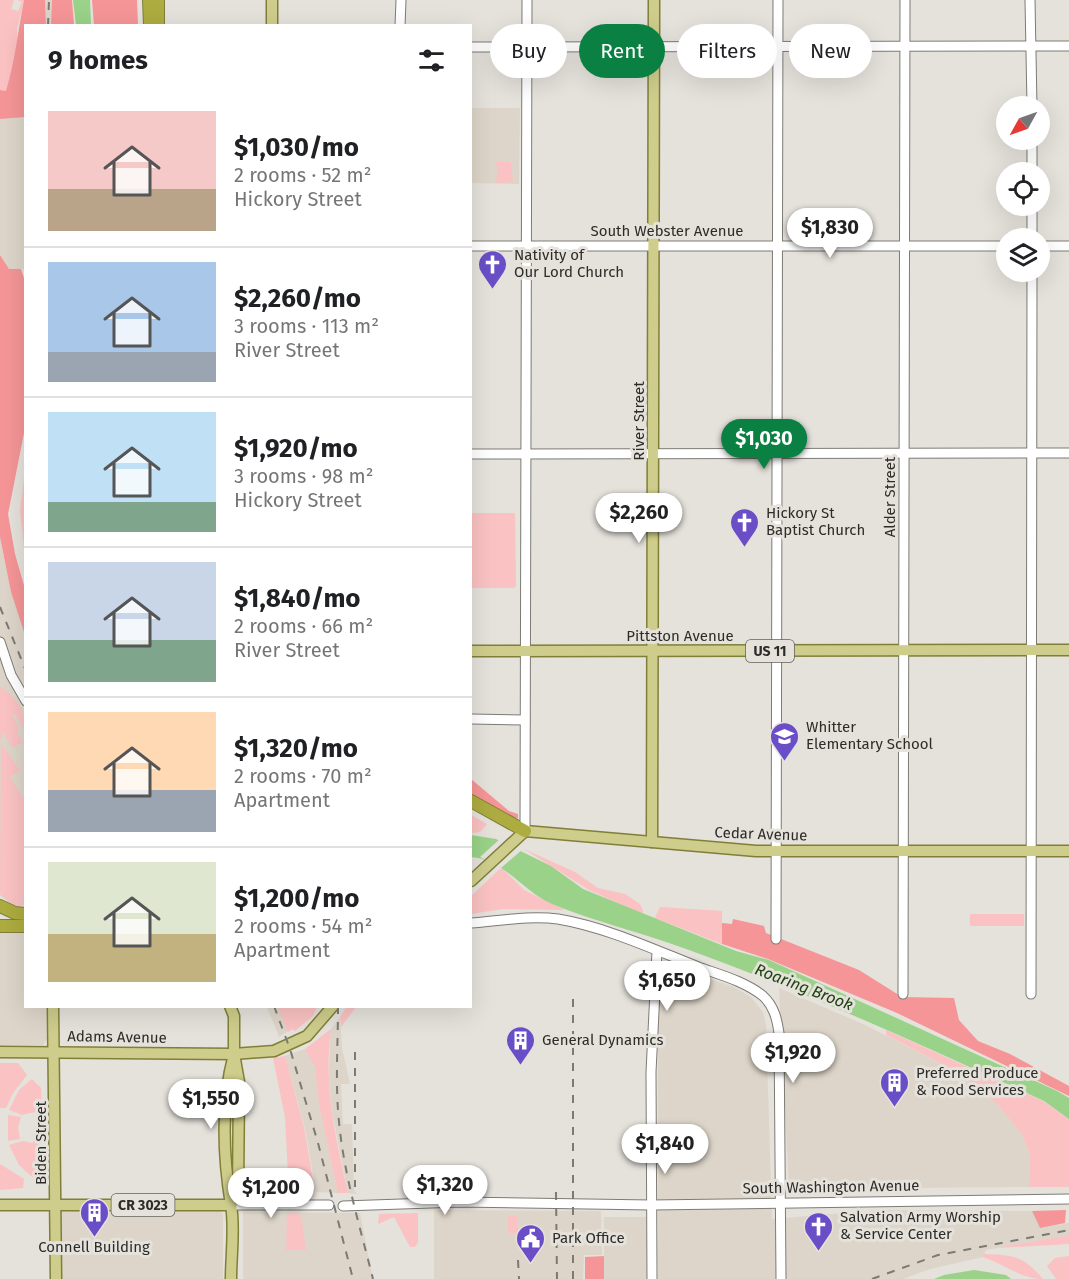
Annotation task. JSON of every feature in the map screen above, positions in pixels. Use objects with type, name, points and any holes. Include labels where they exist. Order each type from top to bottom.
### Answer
[{"type":"highway","points":[[149,0],[150,24]]},
{"type":"highway","points":[[158,0],[159,24]]},
{"type":"highway","points":[[472,802],[525,831]]},
{"type":"highway","points":[[472,809],[508,828],[525,831]]},
{"type":"highway","points":[[0,906],[15,913],[24,914]]},
{"type":"highway","points":[[6,926],[24,920]]},
{"type":"highway","points":[[6,926],[24,926]]},
{"type":"main road","points":[[272,0],[272,24]]},
{"type":"main road","name":"River Street","points":[[654,0],[654,24]]},
{"type":"main road","name":"River Street","points":[[652,842],[654,78]]},
{"type":"main road","name":"Pittston Avenue","points":[[472,651],[1069,650]]},
{"type":"main road","points":[[472,880],[525,831]]},
{"type":"main road","name":"Cedar Avenue","points":[[525,831],[776,851],[1069,851]]},
{"type":"main road","name":"Biden Street","points":[[53,1008],[56,1279]]},
{"type":"main road","points":[[230,1008],[234,1022],[234,1054],[239,1082],[238,1195],[231,1205],[231,1279]]},
{"type":"main road","points":[[234,1054],[274,1051],[293,1044],[314,1029],[331,1010]]},
{"type":"main road","name":"Adams Avenue","points":[[0,1052],[234,1054]]},
{"type":"main road","name":"CR 3023","points":[[0,1205],[231,1205]]},
{"type":"street","points":[[400,0],[400,24]]},
{"type":"street","points":[[527,0],[527,24]]},
{"type":"street","points":[[776,939],[778,0]]},
{"type":"street","name":"Alder Street","points":[[903,994],[905,0]]},
{"type":"street","points":[[1030,0],[1032,96]]},
{"type":"street","points":[[665,46],[1069,46]]},
{"type":"street","points":[[472,47],[490,47]]},
{"type":"street","points":[[525,831],[527,78]]},
{"type":"street","name":"South Webster Avenue","points":[[472,246],[996,246]]},
{"type":"street","points":[[1050,246],[1069,246]]},
{"type":"street","points":[[1031,994],[1032,282]]},
{"type":"street","points":[[472,454],[1069,453]]},
{"type":"street","points":[[0,642],[11,675],[24,698]]},
{"type":"street","points":[[0,674],[11,675]]},
{"type":"street","points":[[472,720],[525,720]]},
{"type":"street","points":[[472,923],[556,919],[657,951],[751,988],[764,997],[772,1007],[779,1033],[781,1279]]},
{"type":"street","points":[[652,1279],[651,1071],[657,951]]},
{"type":"street","name":"South Washington Avenue","points":[[343,1206],[460,1202],[651,1205],[1069,1199]]},
{"type":"street","points":[[231,1205],[329,1205]]},
{"type":"shaded area","points":[[0,0],[14,0],[11,9],[18,11],[22,2],[17,0],[24,0],[17,29],[17,54],[6,92],[0,90]]},
{"type":"shaded area","points":[[24,0],[45,0],[46,24],[24,24],[24,117],[0,119],[0,90],[6,91]]},
{"type":"shaded area","points":[[45,0],[52,0],[51,24],[46,24]]},
{"type":"shaded area","points":[[52,0],[72,0],[74,24],[51,24]]},
{"type":"shaded area","points":[[92,0],[137,0],[138,24],[94,24]]},
{"type":"shaded area","points":[[472,108],[520,108],[519,184],[472,183]]},
{"type":"shaded area","points":[[24,117],[24,269],[9,269],[0,255],[0,119]]},
{"type":"shaded area","points":[[495,162],[511,162],[513,182],[496,183],[498,168]]},
{"type":"shaded area","points":[[0,255],[9,269],[21,269],[24,278],[24,433],[8,514],[15,554],[24,586],[24,632],[11,592],[0,537]]},
{"type":"shaded area","points":[[24,479],[24,548],[20,510]]},
{"type":"shaded area","points":[[472,513],[515,513],[516,586],[514,588],[472,588]]},
{"type":"shaded area","points":[[0,538],[11,592],[24,631],[24,905],[13,906],[0,895]]},
{"type":"shaded area","points":[[0,687],[16,700],[24,718],[24,729],[15,714],[12,715],[19,728],[17,733],[23,742],[13,748],[3,732],[0,740]]},
{"type":"shaded area","points":[[1,743],[20,771],[10,777],[24,799],[24,904],[18,906],[0,894]]},
{"type":"shaded area","points":[[472,780],[509,811],[518,814],[518,818],[511,819],[472,795]]},
{"type":"shaded area","points":[[472,816],[487,824],[480,832],[472,833]]},
{"type":"shaded area","points":[[524,849],[575,872],[598,888],[625,894],[640,904],[642,914],[589,890]]},
{"type":"shaded area","points":[[500,869],[503,869],[524,890],[565,910],[503,909],[472,914],[472,895]]},
{"type":"shaded area","points":[[660,907],[722,911],[722,944],[655,918]]},
{"type":"shaded area","points":[[970,914],[1024,914],[1024,926],[970,926]]},
{"type":"shaded area","points":[[733,919],[764,926],[766,933],[859,970],[902,997],[954,998],[959,1020],[978,1041],[1010,1054],[1069,1086],[1069,1096],[897,1013],[768,959],[722,944],[722,923],[732,924]]},
{"type":"shaded area","points":[[0,933],[24,933],[24,1008],[46,1008],[47,1039],[43,1045],[0,1045]]},
{"type":"shaded area","points":[[658,961],[734,987],[751,997],[763,1012],[766,1025],[772,1219],[880,1210],[1032,1211],[1040,1228],[1069,1223],[1069,1235],[986,1250],[983,1257],[930,1269],[903,1279],[658,1279]]},
{"type":"shaded area","points":[[779,988],[865,1025],[962,1074],[997,1104],[1021,1133],[1030,1154],[1029,1187],[789,1189]]},
{"type":"shaded area","points":[[267,1008],[312,1008],[305,1019],[279,1037]]},
{"type":"shaded area","points":[[278,1008],[317,1008],[313,1016],[295,1031],[292,1029],[288,1032]]},
{"type":"shaded area","points":[[346,1008],[355,1008],[341,1027],[340,1017]]},
{"type":"shaded area","points":[[340,1017],[342,1048],[350,1084],[341,1084],[343,1124],[352,1124],[354,1190],[357,1194],[348,1193],[332,1111],[329,1079],[330,1037],[331,1029]]},
{"type":"shaded area","points":[[331,1029],[329,1070],[332,1112],[348,1193],[338,1193],[319,1105],[315,1067],[305,1049]]},
{"type":"shaded area","points":[[886,1030],[1043,1101],[1069,1119],[1069,1187],[1029,1187],[1030,1154],[1021,1133],[997,1104],[962,1074],[886,1035]]},
{"type":"shaded area","points":[[305,1049],[315,1067],[319,1105],[338,1193],[316,1192],[305,1128],[285,1056]]},
{"type":"shaded area","points":[[285,1056],[304,1127],[315,1192],[289,1193],[285,1117],[273,1058]]},
{"type":"shaded area","points":[[0,1063],[18,1063],[27,1075],[13,1093],[6,1108],[0,1108]]},
{"type":"shaded area","points":[[32,1079],[41,1088],[42,1123],[35,1112],[22,1115],[9,1110],[19,1090]]},
{"type":"shaded area","points":[[8,1115],[21,1117],[18,1127],[20,1139],[8,1141]]},
{"type":"shaded area","points":[[40,1132],[42,1170],[32,1177],[19,1165],[9,1145],[23,1141],[32,1143]]},
{"type":"shaded area","points":[[0,1164],[24,1179],[23,1188],[0,1190]]},
{"type":"shaded area","points":[[63,1210],[219,1210],[223,1214],[223,1279],[60,1279],[60,1212]]},
{"type":"shaded area","points":[[434,1210],[601,1211],[602,1255],[584,1255],[583,1279],[434,1279]]},
{"type":"shaded area","points":[[1066,1210],[1065,1223],[1040,1228],[1032,1211]]},
{"type":"shaded area","points":[[243,1212],[360,1213],[373,1279],[243,1279]]},
{"type":"shaded area","points":[[287,1213],[299,1214],[301,1217],[306,1250],[286,1250]]},
{"type":"shaded area","points":[[418,1213],[418,1242],[415,1247],[410,1247],[394,1217],[378,1224],[379,1214]]},
{"type":"shaded area","points":[[508,1216],[517,1216],[518,1233],[508,1233]]},
{"type":"shaded area","points":[[604,1217],[647,1217],[648,1279],[604,1279]]},
{"type":"shaded area","points":[[1069,1235],[1069,1244],[996,1248]]},
{"type":"shaded area","points":[[984,1254],[1017,1258],[1030,1266],[1043,1279],[1020,1274],[983,1257]]},
{"type":"shaded area","points":[[604,1256],[604,1279],[585,1279],[585,1257]]},
{"type":"shaded area","points":[[1069,1256],[1069,1279],[1056,1279],[1047,1266],[1055,1258]]},
{"type":"water","points":[[73,0],[90,0],[91,24],[76,24]]},
{"type":"water","name":"Roaring Brook","points":[[472,835],[496,839],[551,866],[583,889],[736,951],[769,960],[1057,1091],[1069,1098],[1069,1119],[1044,1101],[824,1003],[689,950],[552,904],[503,869],[483,859],[472,857]]},
{"type":"water","points":[[974,1270],[1006,1275],[1011,1279],[934,1279],[944,1275]]},
{"type":"pier","points":[[501,838],[523,849],[501,868],[480,857]]},
{"type":"railway","points":[[48,24],[49,0]]},
{"type":"railway","points":[[0,607],[24,666]]},
{"type":"railway","points":[[573,998],[573,1279]]},
{"type":"railway","points":[[275,1008],[290,1049],[318,1143],[353,1279]]},
{"type":"railway","points":[[338,1008],[337,1093],[341,1142],[373,1279]]},
{"type":"railway","points":[[355,1052],[355,1187]]},
{"type":"railway","points":[[556,1192],[557,1279]]},
{"type":"railway","points":[[872,1279],[938,1255],[1069,1230]]},
{"type":"railway","points":[[518,1260],[519,1279]]},
{"type":"place","name":"Nativity of Our Lord Church","points":[[493,290]]},
{"type":"place","name":"Hickory St Baptist Church","points":[[745,548]]},
{"type":"place","name":"Whitter Elementary School","points":[[785,762]]},
{"type":"place","name":"General Dynamics","points":[[521,1066]]},
{"type":"place","name":"Preferred Produce & Food Services","points":[[895,1108]]},
{"type":"place","name":"Connell Building","points":[[94,1238]]},
{"type":"place","name":"Salvation Army Worship & Service Center","points":[[819,1252]]},
{"type":"place","name":"Park Office","points":[[531,1264]]}]
